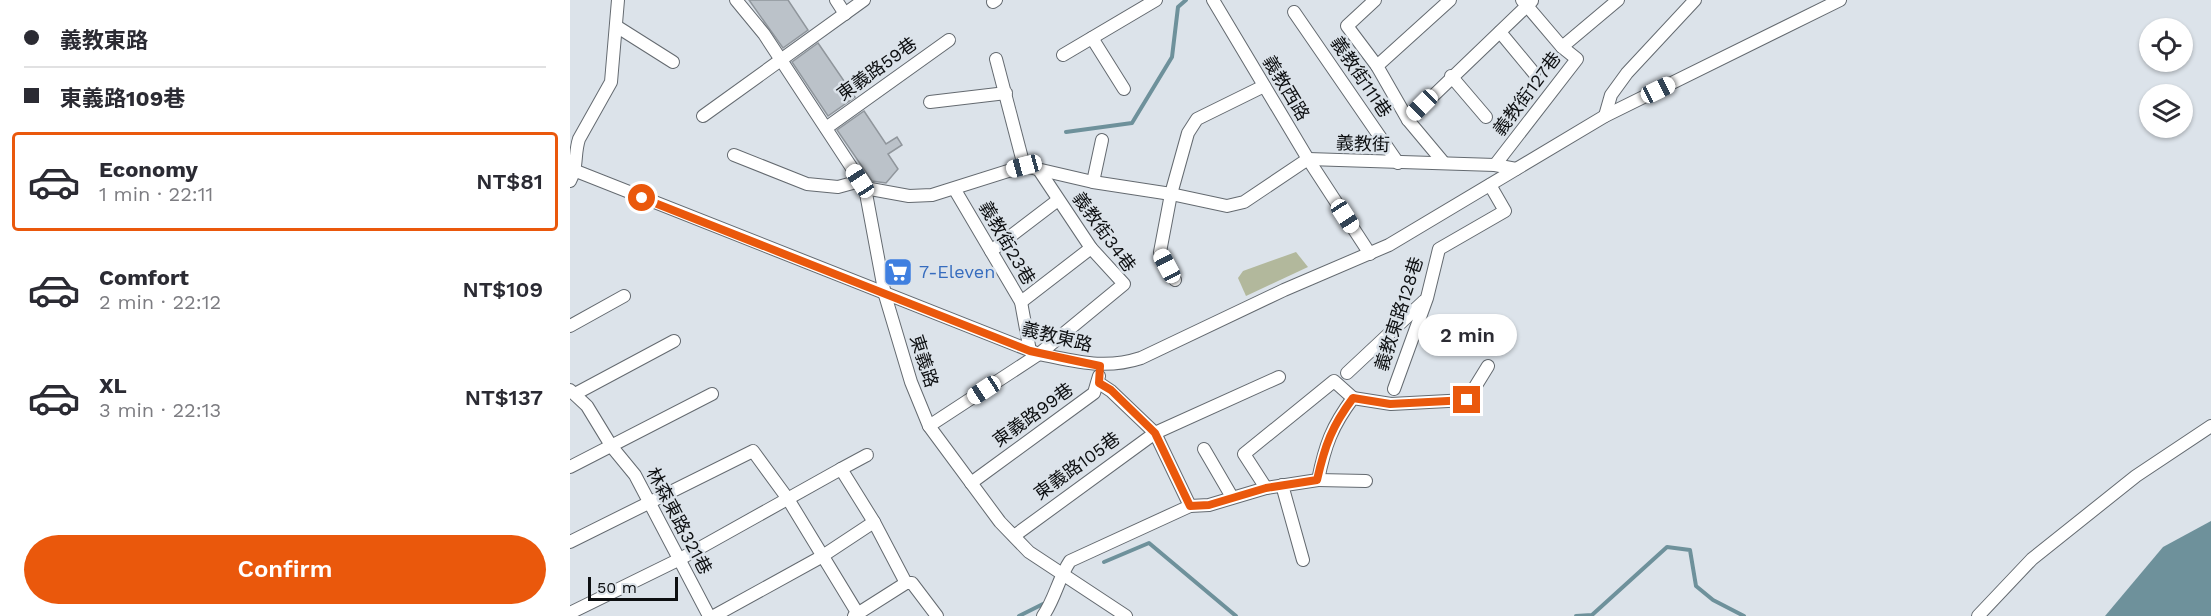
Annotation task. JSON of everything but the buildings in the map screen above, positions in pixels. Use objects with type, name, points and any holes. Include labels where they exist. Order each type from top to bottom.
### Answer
[{"type":"street","points":[[573,176],[579,139],[611,82],[618,0]]},
{"type":"street","name":"東義路","points":[[736,0],[781,59],[862,184],[885,295],[910,382],[929,426],[971,483],[1029,552],[1126,616]]},
{"type":"street","points":[[836,0],[845,14]]},
{"type":"street","points":[[702,116],[864,0]]},
{"type":"street","points":[[1063,56],[1156,0]]},
{"type":"street","name":"義教西路","points":[[1213,0],[1308,159],[1370,254]]},
{"type":"street","points":[[1375,0],[1347,26],[1377,66],[1408,120],[1444,163]]},
{"type":"street","points":[[1377,66],[1450,0]]},
{"type":"street","name":"義教街127巷","points":[[1562,47],[1618,0]]},
{"type":"street","points":[[1605,116],[1611,94],[1627,73],[1695,0]]},
{"type":"street","points":[[1516,169],[1605,116],[1840,0]]},
{"type":"street","points":[[1408,120],[1451,76],[1500,32],[1527,2]]},
{"type":"street","name":"義教街127巷","points":[[1495,165],[1577,59],[1562,47],[1527,2]]},
{"type":"street","name":"義教街111巷","points":[[1294,12],[1398,163]]},
{"type":"street","points":[[616,26],[673,62]]},
{"type":"street","points":[[1500,32],[1534,73]]},
{"type":"street","points":[[1092,38],[1124,89]]},
{"type":"street","name":"東義路59巷","points":[[826,128],[949,40]]},
{"type":"street","points":[[996,59],[1024,166]]},
{"type":"street","points":[[1451,76],[1486,117]]},
{"type":"street","points":[[1174,279],[1160,252],[1171,194],[1188,133],[1197,119],[1264,86]]},
{"type":"street","points":[[930,102],[1006,93]]},
{"type":"street","points":[[1093,182],[1102,140]]},
{"type":"street","points":[[734,155],[807,184],[838,187],[862,184],[909,196],[932,195],[955,190],[1024,166],[1093,182],[1171,194],[1227,206],[1244,202],[1308,159]]},
{"type":"street","name":"義教街","points":[[1308,159],[1495,165],[1516,169]]},
{"type":"street","name":"義教東路","points":[[573,176],[1034,352],[1100,366],[1120,365],[1142,358],[1284,290],[1370,254],[1516,169]]},
{"type":"street","name":"義教街34巷","points":[[1034,352],[1124,284],[1091,248],[1039,170]]},
{"type":"street","name":"義教東路128巷","points":[[1394,390],[1427,298],[1439,249],[1505,211],[1490,184]]},
{"type":"street","name":"義教街23巷","points":[[955,190],[1021,302],[1034,352]]},
{"type":"street","points":[[991,251],[1058,200]]},
{"type":"street","points":[[1021,302],[1091,248]]},
{"type":"street","points":[[570,326],[624,296]]},
{"type":"street","points":[[1347,373],[1427,298]]},
{"type":"street","points":[[573,392],[674,340]]},
{"type":"street","points":[[929,426],[1034,352]]},
{"type":"street","name":"東義路99巷","points":[[971,483],[1094,393],[1099,383],[1100,366]]},
{"type":"street","points":[[1266,488],[1245,454],[1334,381],[1353,398],[1390,404],[1467,400],[1488,366]]},
{"type":"street","name":"東義路105巷","points":[[1014,536],[1155,433],[1279,377]]},
{"type":"street","points":[[1099,383],[1111,390],[1155,433],[1190,506]]},
{"type":"street","name":"林森東路321巷","points":[[573,392],[587,406],[612,447],[635,475],[709,616]]},
{"type":"street","points":[[570,467],[712,394]]},
{"type":"street","points":[[1317,480],[1324,448],[1334,424],[1353,398]]},
{"type":"street","points":[[1978,616],[2032,559],[2136,476],[2211,426]]},
{"type":"street","points":[[1204,449],[1232,497]]},
{"type":"street","points":[[570,542],[753,451],[788,499],[856,615],[906,583],[912,583],[937,616]]},
{"type":"street","points":[[570,613],[680,560],[867,455]]},
{"type":"street","points":[[841,469],[874,522],[906,583]]},
{"type":"street","points":[[1043,616],[1052,602],[1061,574],[1070,561],[1190,506],[1209,505],[1266,488],[1317,480],[1366,481]]},
{"type":"street","points":[[1282,485],[1303,560]]},
{"type":"street","points":[[714,616],[821,556],[874,522]]},
{"type":"green space","points":[[1296,252],[1308,267],[1246,296],[1238,278],[1243,271]]},
{"type":"water","points":[[2211,521],[2211,616],[2105,616],[2163,547]]},
{"type":"waterway","points":[[1066,132],[1132,123],[1172,57],[1178,7],[1186,0]]},
{"type":"waterway","points":[[1104,562],[1149,543],[1236,616]]},
{"type":"waterway","points":[[1576,616],[1592,615],[1667,547],[1690,550],[1696,586],[1713,600],[1744,616]]},
{"type":"waterway","points":[[1019,616],[1043,604]]},
{"type":"place","name":"7-Eleven","points":[[898,272]]},
{"type":"route","points":[[642,198],[1030,351],[1100,366],[1099,383],[1111,390],[1155,433],[1190,506],[1209,505],[1266,488],[1317,480],[1324,448],[1334,424],[1353,398],[1390,404],[1467,400]]}]
